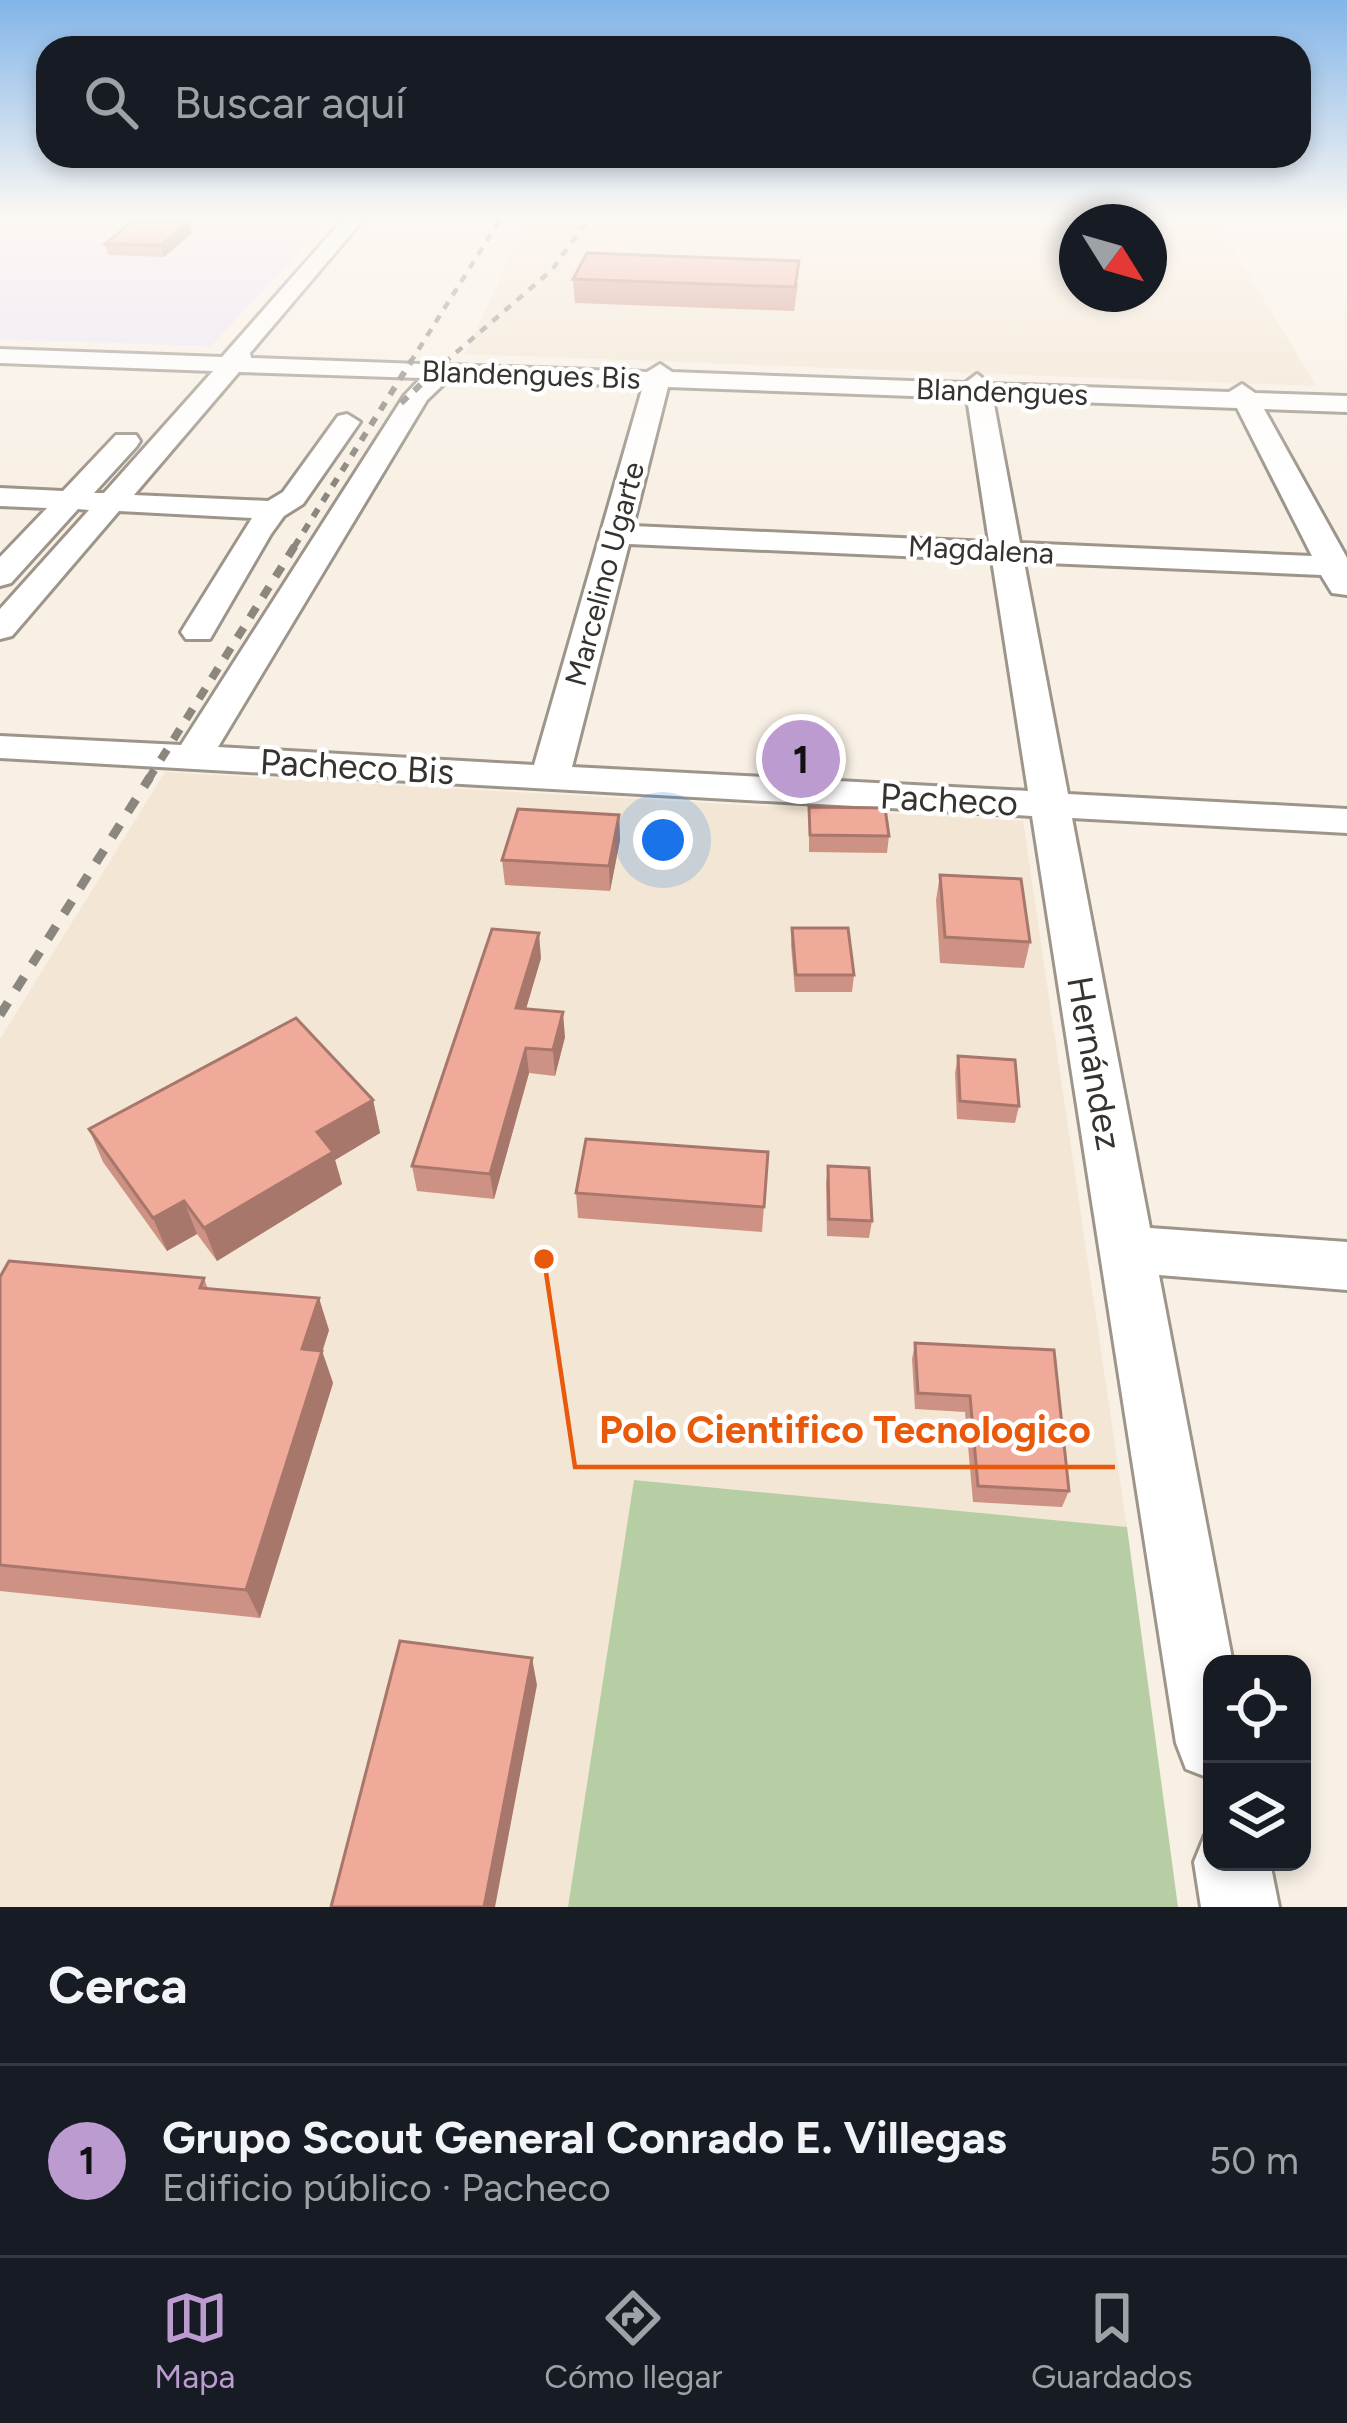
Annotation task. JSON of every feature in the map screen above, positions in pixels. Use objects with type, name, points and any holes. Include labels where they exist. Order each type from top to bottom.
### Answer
[{"type":"street","points":[[0,576],[62,509],[274,304]]},
{"type":"street","points":[[0,352],[406,366]]},
{"type":"street","points":[[0,629],[104,511],[222,359]]},
{"type":"street","name":"Blandengues Bis","points":[[406,366],[442,372],[659,375]]},
{"type":"street","name":"Blandengues Bis","points":[[406,366],[659,375]]},
{"type":"street","points":[[178,756],[417,396],[442,372]]},
{"type":"street","name":"Blandengues","points":[[659,375],[1347,400]]},
{"type":"street","name":"Marcelino Ugarte","points":[[550,777],[659,375]]},
{"type":"street","name":"Hernández","points":[[978,387],[1203,1691]]},
{"type":"street","points":[[1244,396],[1342,575]]},
{"type":"street","points":[[197,632],[274,510],[293,498],[347,422]]},
{"type":"street","points":[[0,497],[62,509],[104,511],[274,510]]},
{"type":"street","points":[[0,516],[62,509]]},
{"type":"street","name":"Magdalena","points":[[616,534],[1007,552],[1342,575]]},
{"type":"street","name":"Pacheco Bis","points":[[0,746],[550,777]]},
{"type":"street","name":"Pacheco","points":[[550,777],[1347,820]]},
{"type":"street","points":[[1127,1249],[1347,1266]]},
{"type":"street","points":[[1234,1871],[1240,1907]]},
{"type":"shaded area","points":[[0,304],[250,304],[211,346],[0,339]]},
{"type":"shaded area","points":[[488,304],[1059,304],[1059,312],[1167,312],[1167,304],[1267,304],[1316,386],[465,354]]},
{"type":"shaded area","points":[[165,772],[1023,821],[1127,1527],[635,1480],[568,1907],[0,1907],[0,1039]]},
{"type":"green space","points":[[634,1480],[1127,1527],[1178,1907],[568,1907]]},
{"type":"building","points":[[809,807],[885,808],[889,836],[810,835]]},
{"type":"building","points":[[518,809],[619,815],[609,866],[502,860]]},
{"type":"building","points":[[940,875],[1021,879],[1030,942],[945,937]]},
{"type":"building","points":[[792,928],[848,928],[854,975],[796,975]]},
{"type":"building","points":[[492,929],[539,933],[516,1008],[563,1012],[553,1050],[526,1048],[490,1174],[412,1166]]},
{"type":"building","points":[[296,1018],[373,1100],[317,1132],[333,1152],[204,1228],[184,1201],[153,1218],[89,1129]]},
{"type":"building","points":[[958,1056],[1015,1060],[1019,1106],[960,1101]]},
{"type":"building","points":[[586,1139],[768,1152],[764,1207],[576,1193]]},
{"type":"building","points":[[828,1166],[869,1168],[872,1221],[829,1219]]},
{"type":"building","points":[[9,1261],[204,1278],[200,1288],[319,1298],[302,1349],[322,1351],[246,1590],[0,1565],[0,1277]]},
{"type":"building","points":[[915,1343],[1054,1350],[1069,1491],[978,1486],[970,1396],[918,1393]]},
{"type":"building","points":[[400,1641],[532,1658],[484,1907],[331,1907]]},
{"type":"railway","points":[[410,363],[447,304]]},
{"type":"railway","points":[[444,363],[513,304]]},
{"type":"railway","points":[[294,547],[412,360]]},
{"type":"railway","points":[[401,403],[447,360]]},
{"type":"railway","points":[[148,780],[296,544]]},
{"type":"railway","points":[[0,1015],[150,777]]},
{"type":"place","name":"Grupo Scout General Conrado E. Villegas","points":[[801,759]]},
{"type":"place","name":"Polo Cientifico Tecnologico","points":[[544,1259]]}]
